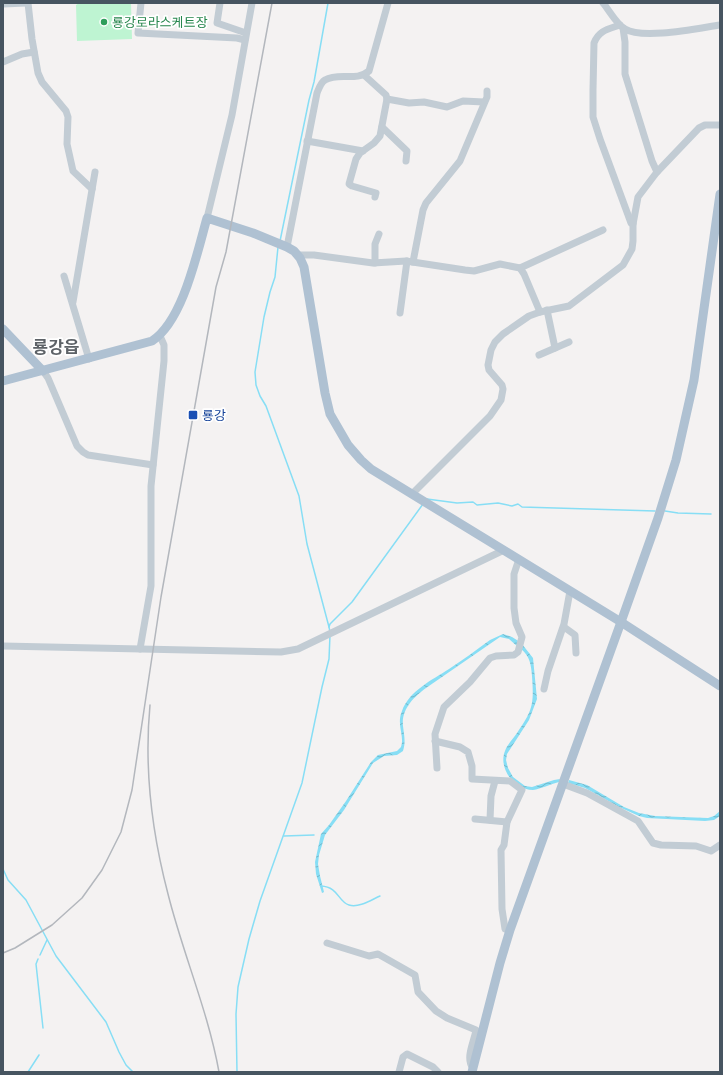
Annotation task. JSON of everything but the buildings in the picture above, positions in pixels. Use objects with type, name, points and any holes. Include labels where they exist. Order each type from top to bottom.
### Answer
[{"type":"main road","points":[[472,1070],[510,930],[660,512],[676,460],[696,366],[720,194]]},
{"type":"main road","points":[[3,381],[152,341],[160,336],[166,328],[185,292],[193,270],[206,218],[253,233],[282,245],[297,254],[304,267],[325,393],[330,414],[348,445],[361,460],[371,470],[621,622],[720,686]]},
{"type":"main road","points":[[3,329],[43,371]]},
{"type":"street","points":[[3,4],[27,3],[38,73],[42,82],[66,111],[69,126],[68,144],[73,171],[92,189]]},
{"type":"street","points":[[141,3],[138,33],[237,38],[246,36]]},
{"type":"street","points":[[220,3],[216,23],[246,36]]},
{"type":"street","points":[[206,218],[232,115],[252,3]]},
{"type":"street","points":[[282,245],[317,93],[321,84],[325,80],[333,77],[358,77],[369,71],[388,3]]},
{"type":"street","points":[[603,3],[622,27],[625,42],[625,78],[657,172]]},
{"type":"street","points":[[633,224],[631,223],[616,186],[593,117],[594,43],[603,31],[622,27],[637,33],[657,33],[720,25]]},
{"type":"street","points":[[3,62],[22,54],[34,52]]},
{"type":"street","points":[[364,75],[386,95],[387,99],[380,136],[356,158],[349,184],[376,193],[375,197]]},
{"type":"street","points":[[400,313],[410,262],[423,210],[426,203],[460,161],[487,91]]},
{"type":"street","points":[[387,99],[409,103],[424,102],[447,107],[463,101],[484,102]]},
{"type":"street","points":[[412,494],[490,416],[501,400],[503,389],[502,385],[489,370],[488,365],[491,350],[495,342],[503,334],[524,319],[544,311],[569,306],[623,265],[632,249],[633,224],[638,197],[657,172],[699,128],[705,125],[720,125]]},
{"type":"street","points":[[382,127],[407,151],[406,161]]},
{"type":"street","points":[[307,141],[363,151]]},
{"type":"street","points":[[73,302],[95,172]]},
{"type":"street","points":[[297,254],[375,263],[410,262],[470,270],[500,264],[520,268],[604,230]]},
{"type":"street","points":[[375,263],[375,244],[379,234]]},
{"type":"street","points":[[520,268],[544,311],[555,348]]},
{"type":"street","points":[[64,276],[89,359]]},
{"type":"street","points":[[140,649],[151,586],[151,509],[153,465],[164,362],[164,346],[160,336]]},
{"type":"street","points":[[539,355],[569,342]]},
{"type":"street","points":[[43,371],[48,378],[77,446],[83,452],[88,455],[153,465]]},
{"type":"street","points":[[3,646],[281,652],[298,648],[504,550]]},
{"type":"street","points":[[437,768],[435,734],[446,704],[467,685],[490,658],[496,656],[514,655],[518,652],[522,637],[516,622],[514,608],[514,574],[518,559]]},
{"type":"street","points":[[544,689],[548,671],[564,627],[570,591]]},
{"type":"street","points":[[564,627],[575,635],[576,653]]},
{"type":"street","points":[[435,740],[460,747],[468,752],[472,766],[472,779],[510,781],[522,790],[507,822],[504,845],[501,850],[501,878],[505,929],[510,930]]},
{"type":"street","points":[[490,820],[491,796],[495,781]]},
{"type":"street","points":[[564,781],[638,821],[653,843],[661,845],[696,846],[711,851],[720,845]]},
{"type":"street","points":[[475,819],[507,822]]},
{"type":"street","points":[[327,943],[369,956],[378,954],[415,975],[418,992],[436,1011],[447,1018],[476,1030],[470,1057],[472,1070]]},
{"type":"street","points":[[399,1072],[403,1057],[407,1054],[410,1054],[433,1067],[438,1072]]},
{"type":"green space","name":"룡강로라스케트장","points":[[94,2],[131,3],[132,39],[77,41],[76,5],[80,3]]},
{"type":"water","points":[[503,634],[520,642],[518,647],[509,639],[500,637],[426,688],[409,704],[403,720],[405,742],[403,751],[397,755],[384,756],[373,763],[344,810],[325,835],[318,864],[324,892],[322,893],[316,874],[315,862],[321,834],[346,801],[371,762],[378,755],[397,751],[401,747],[402,739],[400,716],[405,704],[415,692],[429,682],[490,640]]},
{"type":"water","points":[[522,644],[533,658],[537,699],[529,720],[507,754],[506,760],[508,768],[513,777],[525,786],[532,787],[560,779],[559,782],[533,790],[520,786],[509,777],[503,758],[506,749],[529,712],[532,700],[532,672],[528,658],[521,649]]},
{"type":"water","points":[[569,780],[587,785],[624,807],[639,813],[655,816],[708,818],[714,816],[720,811],[720,816],[714,820],[705,821],[647,818],[619,807],[585,788],[568,783]]},
{"type":"waterway","points":[[280,241],[314,82],[328,3]]},
{"type":"waterway","points":[[278,247],[275,277],[264,317],[255,372],[256,385],[266,406],[299,496],[307,544],[329,627]]},
{"type":"waterway","points":[[427,499],[457,503],[473,502],[477,505],[498,503],[512,506],[518,504],[522,507],[655,511]]},
{"type":"waterway","points":[[330,632],[330,624],[352,602],[423,504]]},
{"type":"waterway","points":[[665,511],[711,514]]},
{"type":"waterway","points":[[237,1072],[236,1014],[238,987],[249,939],[260,901],[302,783],[329,659],[330,635]]},
{"type":"waterway","points":[[284,836],[314,835]]},
{"type":"waterway","points":[[3,869],[8,880],[26,900],[56,956],[106,1022],[126,1065],[133,1072]]},
{"type":"waterway","points":[[321,886],[331,889],[345,903],[353,906],[361,905],[380,896]]},
{"type":"waterway","points":[[40,955],[47,940]]},
{"type":"waterway","points":[[38,959],[36,964],[43,1028]]},
{"type":"waterway","points":[[28,1072],[39,1055]]},
{"type":"railway","points":[[3,953],[15,948],[52,925],[82,898],[102,870],[121,832],[132,790],[161,597],[216,287],[226,252],[272,3]]},
{"type":"railway","points":[[150,705],[148,729],[149,776],[154,824],[162,871],[174,916],[202,1005],[219,1072]]},
{"type":"place","name":"룡강로라스케트장","points":[[104,22]]},
{"type":"place","name":"룡강","points":[[193,415]]},
{"type":"district","name":"룡강읍","points":[[56,347]]}]
